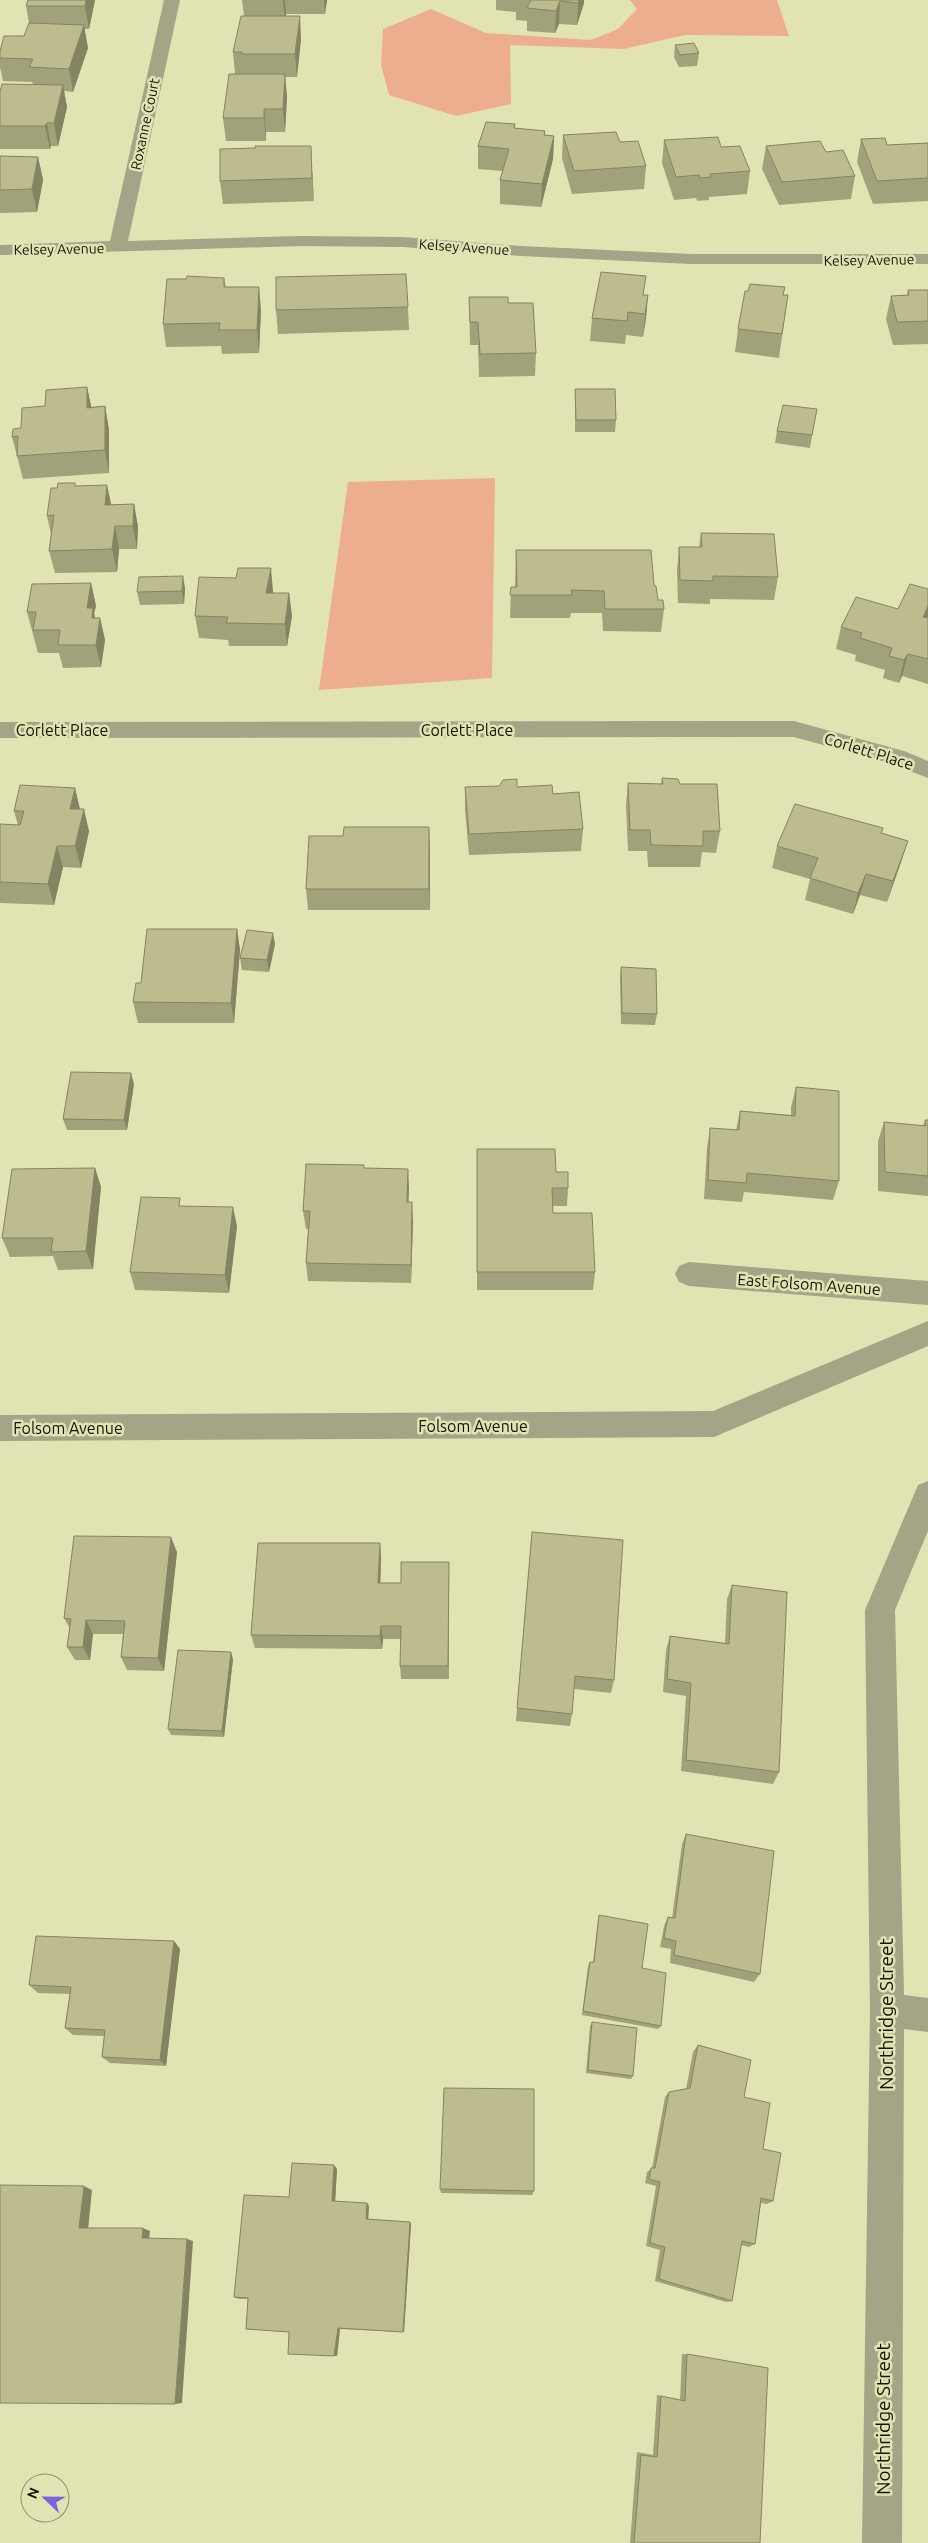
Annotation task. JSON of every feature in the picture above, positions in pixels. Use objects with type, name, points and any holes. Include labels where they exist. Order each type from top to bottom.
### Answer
[{"type":"street","name":"Roxanne Court","points":[[118,247],[172,0]]},
{"type":"street","name":"Kelsey Avenue","points":[[2,250],[301,241],[403,242],[521,252],[692,258],[789,260],[928,259]]},
{"type":"street","points":[[0,268],[2,250]]},
{"type":"street","name":"Corlett Place","points":[[0,730],[794,729],[896,757],[928,770]]},
{"type":"street","name":"East Folsom Avenue","points":[[689,1274],[928,1293]]},
{"type":"street","name":"Folsom Avenue","points":[[0,1428],[714,1424],[928,1333]]},
{"type":"street","name":"Northridge Street","points":[[882,2543],[887,2010],[880,1610],[928,1495]]},
{"type":"street","points":[[887,2010],[928,2015]]},
{"type":"shaded area","points":[[630,0],[777,0],[789,36],[685,35],[624,49],[510,45],[511,104],[456,116],[389,95],[381,65],[383,29],[431,9],[486,33],[591,40],[618,29],[637,9]]},
{"type":"shaded area","points":[[495,478],[492,678],[319,690],[348,482]]},
{"type":"building","points":[[28,0],[86,0],[85,6],[26,6]]},
{"type":"building","points":[[531,0],[579,0],[578,3],[560,1],[556,11],[527,8]]},
{"type":"building","points":[[241,16],[300,16],[295,54],[242,54],[242,52],[233,52]]},
{"type":"building","points":[[29,23],[84,25],[69,69],[29,67],[33,59],[0,58],[4,36],[24,36]]},
{"type":"building","points":[[694,43],[699,53],[680,55],[675,45]]},
{"type":"building","points":[[229,74],[285,74],[283,109],[264,109],[264,118],[223,118]]},
{"type":"building","points":[[2,84],[63,85],[54,123],[47,123],[45,126],[0,126],[0,91]]},
{"type":"building","points":[[486,122],[515,124],[514,128],[545,131],[544,135],[554,136],[542,184],[500,180],[509,149],[478,146]]},
{"type":"building","points":[[616,132],[620,142],[638,141],[646,166],[574,171],[563,135]]},
{"type":"building","points":[[718,137],[721,147],[740,146],[750,171],[710,174],[711,177],[700,178],[699,175],[676,177],[664,140]]},
{"type":"building","points":[[885,138],[887,145],[928,143],[928,178],[877,181],[861,139]]},
{"type":"building","points":[[820,141],[826,152],[843,150],[855,176],[782,182],[766,146]]},
{"type":"building","points":[[255,146],[311,146],[312,178],[220,181],[220,149],[256,148]]},
{"type":"building","points":[[0,156],[38,157],[32,189],[0,190]]},
{"type":"building","points":[[601,272],[646,276],[643,295],[648,295],[645,314],[628,312],[627,321],[592,318]]},
{"type":"building","points":[[406,274],[408,307],[276,310],[276,277]]},
{"type":"building","points":[[187,276],[224,278],[224,287],[259,287],[257,330],[219,330],[220,323],[163,324],[167,279],[186,279]]},
{"type":"building","points":[[750,284],[785,287],[783,295],[788,295],[782,334],[738,329],[745,291],[748,291]]},
{"type":"building","points":[[908,290],[928,290],[928,321],[897,322],[891,296],[909,295]]},
{"type":"building","points":[[469,297],[508,297],[508,303],[533,303],[536,353],[480,354],[478,322],[470,322]]},
{"type":"building","points":[[87,387],[87,408],[105,406],[105,450],[17,456],[18,436],[12,437],[13,429],[21,428],[22,408],[45,406],[46,390]]},
{"type":"building","points":[[575,389],[615,389],[616,420],[576,420]]},
{"type":"building","points":[[783,405],[817,409],[812,435],[777,431]]},
{"type":"building","points":[[58,483],[75,483],[75,486],[107,485],[105,505],[134,504],[133,526],[115,526],[112,549],[49,551],[54,515],[47,516],[51,488],[57,488]]},
{"type":"building","points":[[701,533],[774,534],[778,577],[713,576],[713,581],[680,580],[679,547],[702,547]]},
{"type":"building","points":[[516,550],[651,550],[654,585],[656,586],[658,600],[663,600],[664,609],[605,609],[604,591],[571,590],[572,595],[510,595],[511,587],[517,587]]},
{"type":"building","points":[[238,568],[271,568],[266,593],[289,593],[285,624],[226,623],[228,617],[195,616],[199,577],[236,578]]},
{"type":"building","points":[[183,576],[182,591],[137,592],[139,577]]},
{"type":"building","points":[[91,583],[87,608],[93,608],[92,618],[100,618],[96,645],[58,645],[60,630],[33,630],[36,612],[27,612],[32,584]]},
{"type":"building","points":[[910,584],[928,589],[928,606],[923,617],[928,618],[928,659],[908,654],[904,660],[889,656],[892,648],[860,638],[862,633],[841,627],[856,597],[898,609]]},
{"type":"building","points":[[662,778],[678,779],[680,784],[717,784],[720,831],[703,831],[703,846],[651,845],[650,830],[630,830],[628,783],[663,784]]},
{"type":"building","points":[[517,779],[517,787],[552,785],[553,794],[579,792],[583,829],[469,834],[465,787],[499,786],[503,780]]},
{"type":"building","points":[[20,785],[75,788],[70,809],[84,809],[75,846],[57,846],[48,884],[0,882],[0,824],[20,825],[24,811],[14,811]]},
{"type":"building","points":[[795,804],[883,828],[881,833],[908,841],[893,881],[866,874],[858,893],[810,878],[818,858],[777,846]]},
{"type":"building","points":[[344,827],[429,827],[429,889],[306,889],[309,836],[343,836]]},
{"type":"building","points":[[147,929],[237,929],[231,1003],[133,1002],[136,983],[141,983]]},
{"type":"building","points":[[247,930],[273,933],[267,960],[240,958]]},
{"type":"building","points":[[621,967],[656,969],[657,1014],[622,1013]]},
{"type":"building","points":[[71,1072],[131,1073],[124,1120],[63,1119]]},
{"type":"building","points":[[796,1087],[839,1091],[839,1181],[747,1173],[746,1183],[708,1180],[710,1128],[739,1130],[740,1111],[795,1116]]},
{"type":"building","points":[[925,1120],[928,1120],[928,1176],[885,1172],[884,1122],[926,1126]]},
{"type":"building","points":[[477,1149],[555,1149],[556,1172],[568,1172],[568,1188],[552,1188],[553,1213],[592,1213],[595,1272],[477,1272]]},
{"type":"building","points":[[306,1164],[364,1165],[364,1168],[408,1169],[407,1202],[412,1202],[411,1265],[306,1263],[310,1211],[303,1211]]},
{"type":"building","points":[[95,1168],[86,1251],[51,1252],[53,1238],[2,1238],[12,1169]]},
{"type":"building","points":[[141,1197],[180,1198],[179,1206],[233,1207],[225,1275],[130,1272]]},
{"type":"building","points":[[532,1532],[623,1540],[614,1680],[575,1676],[572,1714],[517,1708]]},
{"type":"building","points":[[74,1536],[171,1537],[158,1658],[121,1657],[125,1621],[86,1620],[83,1647],[67,1647],[71,1619],[64,1618]]},
{"type":"building","points":[[258,1543],[380,1543],[378,1583],[401,1583],[401,1562],[449,1562],[448,1666],[400,1666],[401,1626],[381,1626],[380,1636],[251,1635]]},
{"type":"building","points":[[732,1585],[787,1592],[779,1772],[686,1760],[691,1683],[667,1679],[670,1636],[729,1644]]},
{"type":"building","points":[[178,1650],[231,1652],[222,1731],[168,1729]]},
{"type":"building","points":[[686,1834],[774,1851],[760,1974],[674,1955],[676,1941],[664,1938],[668,1917],[675,1918]]},
{"type":"building","points":[[599,1915],[648,1924],[642,1968],[666,1973],[661,2026],[583,2011],[590,1962],[594,1962]]},
{"type":"building","points":[[36,1936],[174,1941],[160,2060],[102,2057],[105,2030],[65,2028],[71,1987],[29,1985]]},
{"type":"building","points":[[592,2022],[637,2028],[633,2076],[588,2070]]},
{"type":"building","points":[[698,2045],[751,2060],[744,2097],[770,2103],[763,2149],[781,2153],[773,2201],[761,2198],[755,2244],[742,2241],[732,2301],[659,2279],[665,2247],[650,2243],[660,2182],[649,2179],[651,2168],[655,2168],[669,2092],[690,2088]]},
{"type":"building","points":[[444,2088],[534,2089],[534,2191],[440,2189]]},
{"type":"building","points":[[292,2163],[334,2165],[332,2201],[367,2203],[366,2219],[410,2222],[403,2332],[338,2328],[334,2356],[288,2354],[289,2332],[246,2329],[248,2298],[234,2297],[244,2195],[289,2197]]},
{"type":"building","points":[[0,2185],[84,2186],[79,2228],[143,2228],[142,2238],[187,2239],[175,2404],[0,2403]]},
{"type":"building","points":[[687,2354],[768,2368],[760,2543],[634,2543],[641,2455],[657,2457],[661,2396],[685,2401]]}]
